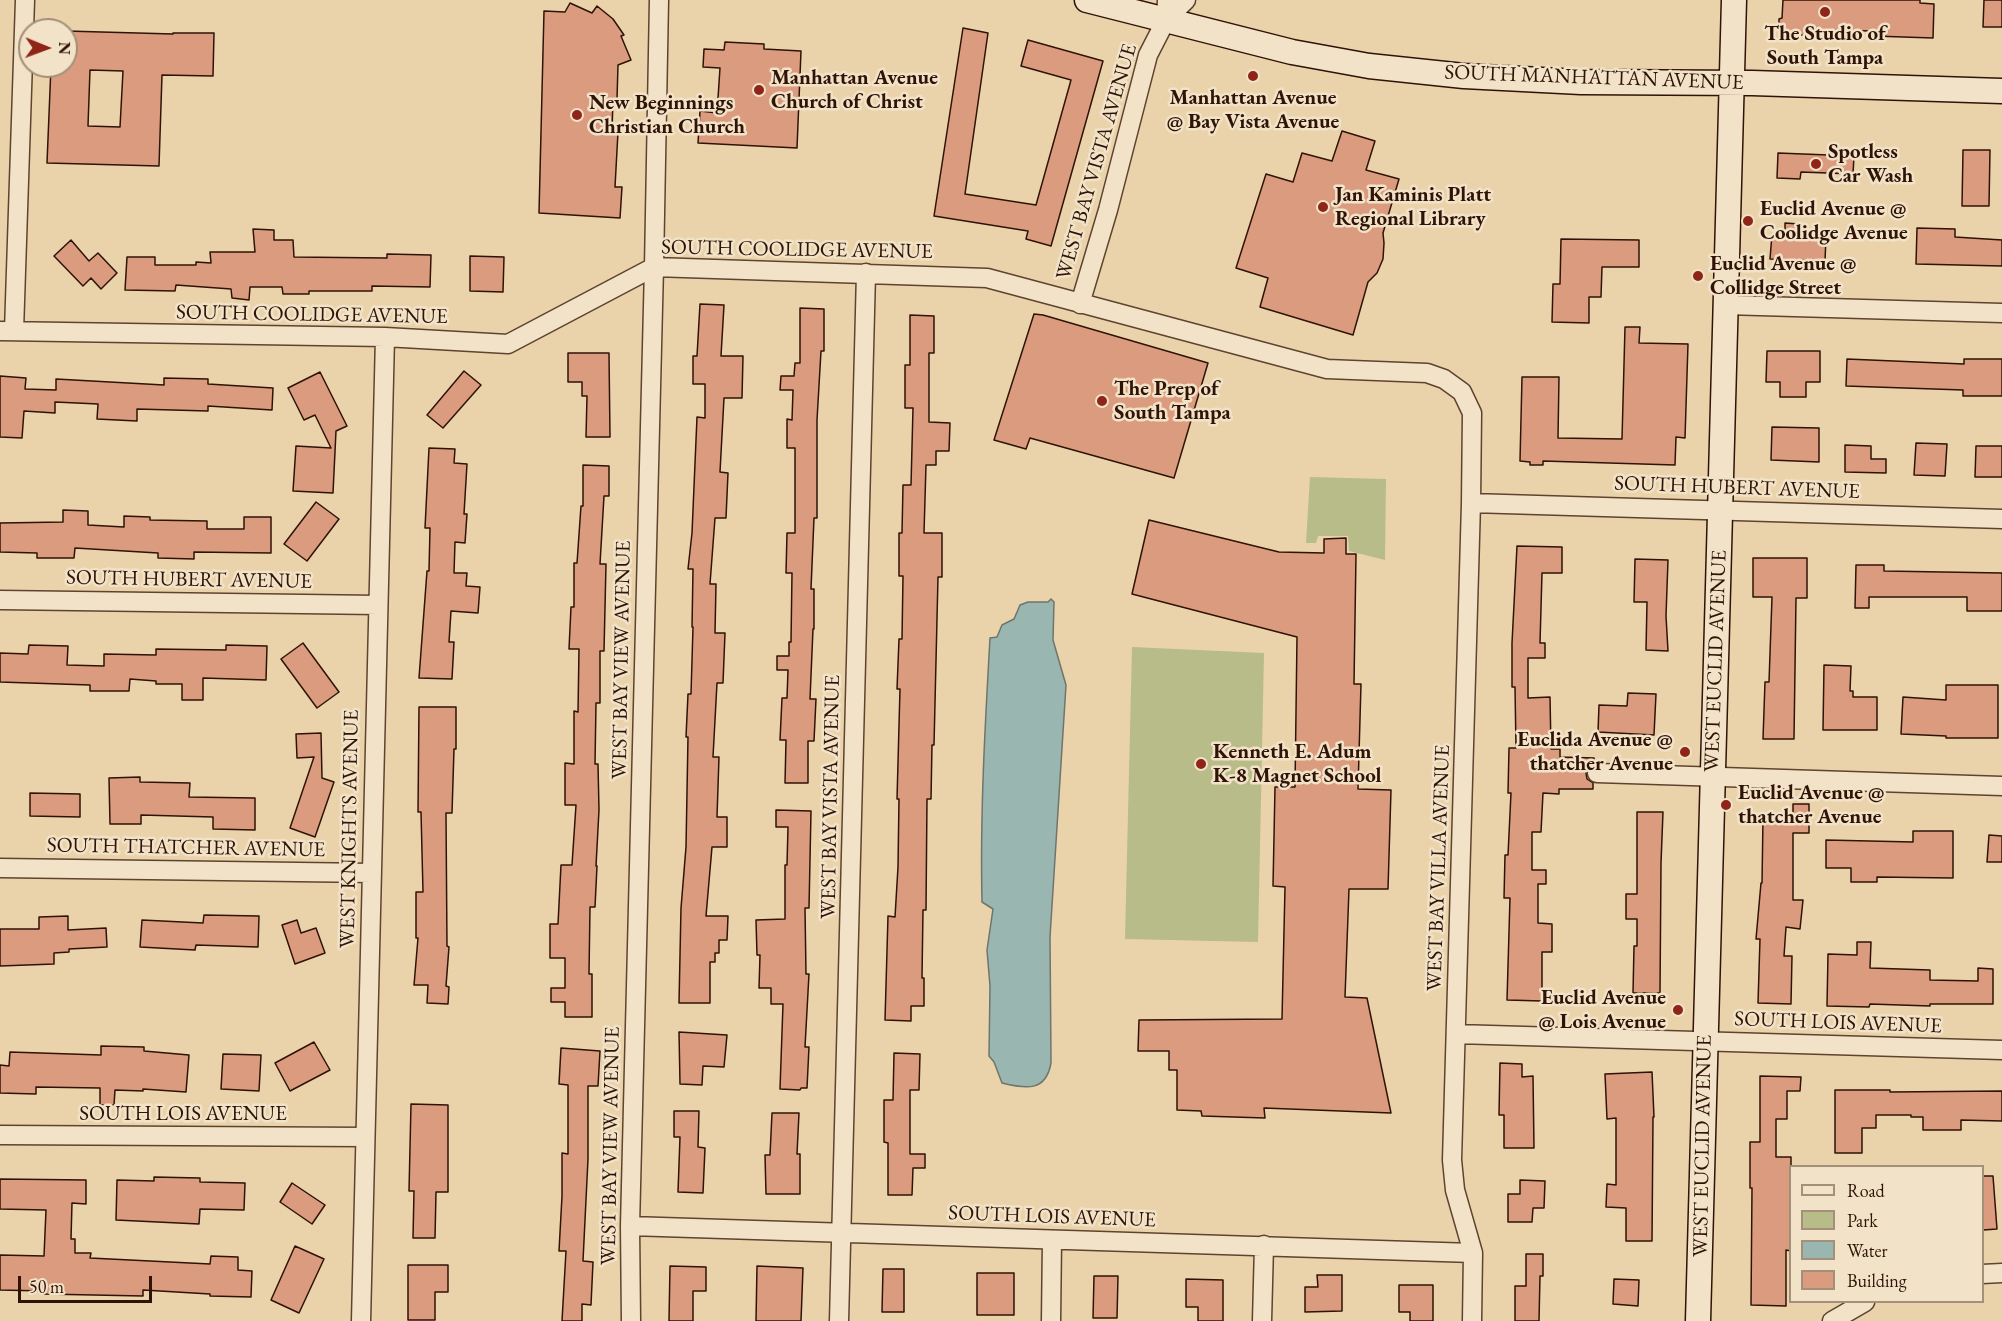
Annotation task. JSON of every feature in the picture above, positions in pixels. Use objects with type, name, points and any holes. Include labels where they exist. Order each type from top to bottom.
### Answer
[{"type":"street","points":[[7,331],[24,0]]},
{"type":"street","name":"WEST BAY VIEW AVENUE","points":[[631,1321],[630,1226],[659,0]]},
{"type":"street","name":"SOUTH MANHATTAN AVENUE","points":[[1087,0],[1167,10],[1292,52],[1369,66],[1453,75],[1581,82],[1731,83],[2002,91]]},
{"type":"street","name":"WEST BAY VISTA AVENUE","points":[[1080,304],[1108,210],[1148,55],[1167,10],[1185,0]]},
{"type":"street","name":"WEST EUCLID AVENUE","points":[[1698,1321],[1734,0]]},
{"type":"street","name":"SOUTH COOLIDGE AVENUE","points":[[7,331],[385,337],[508,344],[654,267],[987,278],[1327,369],[1427,373],[1444,379],[1462,392],[1472,413]]},
{"type":"street","name":"WEST BAY VISTA AVENUE","points":[[839,1321],[866,273]]},
{"type":"street","points":[[1725,305],[2002,313]]},
{"type":"street","name":"WEST KNIGHTS AVENUE","points":[[361,1321],[385,337]]},
{"type":"street","name":"WEST BAY VILLA AVENUE","points":[[1472,413],[1452,1160],[1455,1190],[1473,1253],[1472,1321]]},
{"type":"street","name":"SOUTH HUBERT AVENUE","points":[[1471,503],[2002,519]]},
{"type":"street","name":"SOUTH HUBERT AVENUE","points":[[0,600],[378,605]]},
{"type":"street","points":[[1597,773],[2002,786]]},
{"type":"street","name":"SOUTH THATCHER AVENUE","points":[[0,868],[372,873]]},
{"type":"street","name":"SOUTH LOIS AVENUE","points":[[1456,1034],[2002,1050]]},
{"type":"street","name":"SOUTH LOIS AVENUE","points":[[0,1135],[365,1137]]},
{"type":"street","name":"SOUTH LOIS AVENUE","points":[[630,1226],[1473,1253]]},
{"type":"street","points":[[1051,1321],[1052,1240]]},
{"type":"street","points":[[1262,1321],[1264,1245]]},
{"type":"street","points":[[1984,1274],[2002,1273]]},
{"type":"street","points":[[1832,1321],[1862,1303]]},
{"type":"green space","points":[[1310,477],[1386,479],[1385,560],[1349,551],[1348,536],[1318,536],[1316,543],[1306,543]]},
{"type":"green space","points":[[1132,647],[1264,653],[1258,942],[1125,939]]},
{"type":"water","points":[[1051,599],[1054,602],[1053,640],[1066,685],[1050,937],[1051,1063],[1045,1079],[1040,1084],[1027,1087],[1002,1083],[994,1062],[989,1056],[990,986],[987,950],[993,909],[982,902],[982,803],[986,704],[990,638],[997,637],[1002,625],[1014,619],[1020,605],[1028,602],[1048,602]]},
{"type":"building","points":[[1783,0],[1920,0],[1920,3],[1934,4],[1933,38],[1873,36],[1873,31],[1819,30],[1819,35],[1788,35],[1779,28]]},
{"type":"building","points":[[1984,0],[2002,0],[2002,27],[1983,27]]},
{"type":"building","name":"New Beginnings Christian Church","points":[[570,3],[592,13],[597,6],[613,19],[624,35],[621,36],[631,60],[618,65],[617,99],[613,99],[612,131],[618,132],[615,187],[622,187],[620,218],[539,213],[544,11],[565,12]]},
{"type":"building","points":[[963,28],[988,33],[965,194],[1036,205],[1071,80],[1021,66],[1028,40],[1103,61],[1051,246],[1026,239],[1028,231],[934,216]]},
{"type":"building","points":[[78,31],[214,33],[213,76],[162,75],[159,166],[47,163],[51,78],[78,78]],"holes":[[[90,70],[123,71],[120,127],[88,126]]]},
{"type":"building","name":"Manhattan Avenue Church of Christ","points":[[725,42],[764,44],[764,49],[801,51],[797,148],[698,143],[700,111],[717,113],[720,68],[703,67],[704,49],[724,50]]},
{"type":"building","name":"Jan Kaminis Platt Regional Library","points":[[1342,131],[1375,141],[1366,170],[1399,179],[1383,233],[1383,259],[1377,273],[1368,282],[1353,335],[1260,307],[1268,278],[1236,268],[1266,174],[1293,182],[1302,153],[1332,161]]},
{"type":"building","points":[[1963,150],[1990,150],[1989,206],[1962,206]]},
{"type":"building","name":"Spotless Car Wash","points":[[1778,153],[1854,156],[1853,174],[1801,172],[1800,179],[1777,178]]},
{"type":"building","points":[[1785,223],[1799,224],[1799,235],[1826,237],[1825,261],[1770,259],[1772,234],[1785,235]]},
{"type":"building","points":[[1917,228],[1955,229],[1955,237],[2002,240],[2002,266],[1916,264]]},
{"type":"building","points":[[253,229],[274,230],[274,240],[293,240],[294,257],[387,258],[387,254],[431,255],[430,287],[372,286],[372,291],[309,291],[309,294],[283,294],[282,287],[250,287],[249,300],[232,298],[231,289],[176,285],[175,291],[125,290],[127,257],[155,257],[155,265],[211,263],[210,252],[255,252]]},
{"type":"building","points":[[1561,239],[1639,240],[1639,267],[1602,267],[1601,297],[1589,297],[1589,323],[1552,322],[1553,284],[1560,284]]},
{"type":"building","points":[[71,240],[89,261],[98,253],[117,273],[101,289],[91,278],[83,286],[54,256]]},
{"type":"building","points":[[470,256],[504,257],[503,292],[470,291]]},
{"type":"building","points":[[700,304],[724,305],[721,356],[743,356],[742,398],[724,398],[720,472],[728,473],[726,518],[715,518],[710,584],[716,584],[715,633],[725,633],[723,683],[717,683],[713,757],[719,757],[717,817],[727,817],[727,847],[712,847],[706,916],[728,916],[727,940],[719,940],[719,953],[715,953],[715,962],[710,962],[710,1003],[679,1003],[681,908],[686,847],[688,737],[686,737],[688,694],[691,694],[693,627],[693,569],[688,569],[692,533],[697,417],[705,418],[705,384],[693,384],[693,356],[697,356]]},
{"type":"building","points":[[800,308],[824,309],[824,351],[821,351],[817,420],[817,518],[814,518],[811,589],[814,589],[814,629],[810,699],[816,699],[814,741],[808,741],[808,783],[785,783],[786,740],[780,740],[782,698],[787,698],[788,670],[777,670],[777,656],[789,656],[789,642],[791,642],[792,573],[786,573],[787,533],[795,533],[795,448],[787,448],[787,419],[792,420],[793,390],[780,390],[781,376],[794,376],[795,363],[800,363]]},
{"type":"building","name":"The Prep of South Tampa","points":[[1034,314],[1208,363],[1174,478],[1030,438],[1026,449],[994,440]]},
{"type":"building","points":[[910,315],[934,316],[934,353],[929,353],[929,422],[950,423],[949,451],[936,451],[936,465],[926,465],[924,533],[942,533],[942,577],[938,577],[931,799],[927,799],[926,910],[923,910],[922,978],[924,978],[924,1006],[911,1006],[911,1021],[885,1020],[888,916],[895,917],[898,867],[900,689],[897,689],[899,639],[902,639],[903,576],[899,576],[899,533],[902,533],[903,485],[911,485],[913,408],[905,408],[905,365],[910,365]]},
{"type":"building","points":[[1625,327],[1640,327],[1639,343],[1688,344],[1685,438],[1676,437],[1675,465],[1543,461],[1543,465],[1530,465],[1530,462],[1520,461],[1522,377],[1559,377],[1558,438],[1622,439]]},
{"type":"building","points":[[1767,351],[1820,351],[1820,382],[1806,382],[1806,397],[1780,397],[1780,382],[1766,382]]},
{"type":"building","points":[[568,353],[609,353],[610,437],[586,437],[587,396],[582,396],[582,382],[568,382]]},
{"type":"building","points":[[1847,359],[1964,364],[1964,359],[2002,359],[2002,396],[1963,396],[1963,390],[1846,386]]},
{"type":"building","points":[[464,371],[481,385],[443,428],[427,415]]},
{"type":"building","points":[[320,372],[347,426],[336,431],[333,493],[293,491],[296,446],[331,448],[315,415],[304,420],[288,388]]},
{"type":"building","points":[[0,376],[26,378],[25,389],[56,390],[56,379],[164,385],[164,378],[208,379],[208,384],[273,388],[272,410],[208,406],[208,411],[137,409],[137,421],[97,419],[98,404],[55,402],[55,413],[24,411],[22,438],[0,437]]},
{"type":"building","points":[[1772,427],[1819,428],[1819,462],[1771,460]]},
{"type":"building","points":[[1916,443],[1947,444],[1945,476],[1914,475]]},
{"type":"building","points":[[1845,445],[1871,446],[1871,459],[1886,459],[1886,473],[1845,472]]},
{"type":"building","points":[[1976,446],[2002,446],[2002,477],[1975,477]]},
{"type":"building","points":[[429,448],[455,449],[454,463],[467,464],[465,543],[455,542],[454,573],[467,573],[466,586],[480,587],[478,613],[451,611],[449,642],[454,642],[452,679],[419,678],[427,571],[429,571],[430,528],[425,528]]},
{"type":"building","points":[[583,465],[609,466],[609,496],[604,496],[600,564],[606,564],[604,651],[600,651],[600,703],[596,703],[595,764],[598,764],[599,810],[595,907],[590,907],[589,974],[592,974],[592,1017],[565,1017],[565,1002],[551,1002],[551,988],[565,988],[565,958],[550,958],[550,924],[558,924],[561,865],[572,865],[576,805],[565,805],[565,763],[574,764],[574,711],[578,712],[579,649],[569,649],[571,607],[574,607],[574,563],[577,563],[581,506],[583,506]]},
{"type":"building","points":[[316,502],[339,519],[307,561],[284,544]]},
{"type":"building","points":[[63,510],[88,511],[88,525],[124,527],[124,516],[150,517],[150,520],[207,521],[207,529],[244,529],[244,517],[271,517],[271,553],[194,552],[194,559],[158,558],[158,553],[75,548],[74,558],[37,558],[37,553],[0,552],[0,523],[63,522]]},
{"type":"building","points":[[1149,520],[1279,552],[1324,553],[1324,539],[1346,538],[1346,554],[1356,554],[1354,684],[1361,684],[1358,789],[1391,790],[1388,889],[1349,889],[1345,997],[1367,998],[1391,1113],[1264,1108],[1265,1118],[1202,1116],[1201,1111],[1177,1110],[1177,1070],[1169,1070],[1169,1051],[1138,1051],[1139,1020],[1282,1019],[1285,887],[1273,886],[1275,787],[1295,787],[1297,637],[1132,594]]},
{"type":"building","points":[[1517,546],[1562,547],[1562,573],[1542,573],[1540,643],[1545,643],[1545,658],[1528,658],[1528,698],[1550,697],[1551,749],[1560,749],[1560,757],[1594,758],[1594,763],[1588,767],[1586,773],[1587,779],[1593,783],[1593,789],[1559,789],[1559,794],[1543,793],[1541,832],[1532,832],[1532,870],[1546,870],[1546,884],[1538,884],[1538,923],[1552,924],[1552,952],[1542,952],[1542,1001],[1507,1000],[1510,898],[1504,898],[1505,855],[1508,855],[1511,793],[1508,793],[1509,748],[1516,748],[1512,643]]},
{"type":"building","points":[[1753,558],[1807,558],[1807,598],[1796,598],[1794,739],[1763,739],[1765,682],[1769,682],[1772,597],[1753,597]]},
{"type":"building","points":[[1635,559],[1668,560],[1666,616],[1668,651],[1646,650],[1647,602],[1634,602]]},
{"type":"building","points":[[1856,565],[1884,565],[1884,571],[2002,573],[2002,611],[1967,611],[1967,597],[1869,597],[1869,608],[1855,608]]},
{"type":"building","points":[[303,643],[339,692],[317,708],[281,659]]},
{"type":"building","points":[[29,645],[68,646],[67,665],[104,666],[104,654],[156,655],[156,649],[226,650],[226,645],[267,646],[266,680],[203,678],[203,700],[182,700],[182,684],[156,684],[156,681],[130,679],[129,691],[90,691],[90,685],[0,682],[0,653],[28,654]]},
{"type":"building","points":[[1824,665],[1851,666],[1850,691],[1853,691],[1853,697],[1877,697],[1877,730],[1823,730]]},
{"type":"building","points":[[1946,685],[1998,685],[1998,738],[1946,738],[1946,736],[1901,734],[1903,697],[1946,700]]},
{"type":"building","points":[[1628,693],[1656,694],[1654,735],[1598,732],[1599,705],[1627,706]]},
{"type":"building","points":[[419,707],[456,707],[452,813],[446,813],[447,946],[449,947],[446,986],[449,987],[448,1004],[427,1003],[428,985],[414,985],[418,938],[416,938],[416,892],[423,892],[421,812],[418,812]]},
{"type":"building","points":[[321,733],[322,778],[334,782],[315,837],[290,828],[314,757],[297,758],[296,734]]},
{"type":"building","points":[[140,777],[140,782],[190,783],[189,797],[255,798],[255,830],[213,829],[213,817],[141,815],[141,824],[110,824],[109,778]]},
{"type":"building","points":[[30,793],[80,794],[80,817],[30,816]]},
{"type":"building","points":[[1793,804],[1809,804],[1809,833],[1793,833],[1793,900],[1803,900],[1800,929],[1786,927],[1784,956],[1792,956],[1791,1004],[1758,1003],[1760,939],[1756,939],[1762,883],[1763,818],[1793,818]]},
{"type":"building","points":[[776,810],[811,811],[809,908],[805,908],[806,974],[809,974],[805,1047],[809,1047],[807,1088],[800,1090],[780,1089],[783,1004],[771,1004],[771,988],[759,988],[760,955],[757,955],[756,920],[785,919],[788,827],[776,827]]},
{"type":"building","points":[[1637,812],[1663,812],[1660,993],[1633,993],[1637,919],[1626,919],[1626,894],[1637,894]]},
{"type":"building","points":[[1913,831],[1953,831],[1953,878],[1877,877],[1877,882],[1851,882],[1851,868],[1826,868],[1826,840],[1913,842]]},
{"type":"building","points":[[1989,835],[2002,836],[2002,862],[1987,862]]},
{"type":"building","points":[[204,915],[259,916],[258,947],[196,945],[195,950],[140,947],[142,920],[203,923]]},
{"type":"building","points":[[68,916],[68,930],[106,928],[107,947],[69,949],[69,952],[54,953],[54,964],[0,966],[0,929],[39,929],[39,917]]},
{"type":"building","points":[[297,920],[301,933],[316,928],[325,953],[295,964],[282,925]]},
{"type":"building","points":[[1857,942],[1871,942],[1870,968],[1930,970],[1930,980],[1978,981],[1978,968],[1993,969],[1993,1004],[1827,1006],[1828,954],[1857,955]]},
{"type":"building","points":[[679,1032],[727,1035],[724,1067],[703,1066],[702,1085],[680,1084]]},
{"type":"building","points":[[314,1042],[330,1070],[290,1091],[275,1063]]},
{"type":"building","points":[[101,1046],[144,1047],[144,1051],[189,1055],[186,1092],[115,1090],[114,1105],[100,1105],[100,1088],[36,1087],[36,1094],[0,1093],[0,1065],[9,1066],[10,1052],[101,1055]]},
{"type":"building","points":[[561,1048],[600,1051],[598,1086],[588,1086],[588,1159],[583,1261],[593,1262],[591,1305],[582,1304],[582,1321],[562,1321],[566,1251],[559,1251],[562,1153],[568,1154],[568,1085],[559,1084]]},
{"type":"building","points":[[894,1053],[920,1054],[919,1090],[910,1090],[910,1154],[925,1154],[925,1168],[913,1168],[912,1195],[888,1195],[888,1143],[884,1142],[884,1100],[893,1100]]},
{"type":"building","points":[[223,1054],[261,1055],[259,1091],[221,1089]]},
{"type":"building","points":[[1500,1063],[1522,1064],[1522,1077],[1533,1076],[1534,1148],[1504,1148],[1504,1115],[1499,1115]]},
{"type":"building","points":[[1652,1072],[1654,1117],[1652,1241],[1626,1241],[1626,1208],[1606,1207],[1607,1184],[1616,1185],[1616,1118],[1607,1119],[1605,1074]]},
{"type":"building","points":[[1760,1076],[1801,1077],[1800,1091],[1787,1091],[1787,1119],[1776,1119],[1776,1157],[1791,1157],[1791,1165],[1789,1165],[1789,1251],[1786,1250],[1786,1306],[1751,1305],[1750,1142],[1760,1142]]},
{"type":"building","points":[[1835,1090],[2002,1091],[2002,1121],[1961,1120],[1961,1130],[1923,1130],[1923,1117],[1876,1115],[1876,1128],[1862,1128],[1862,1153],[1835,1153]]},
{"type":"building","points":[[411,1104],[448,1105],[448,1192],[436,1192],[435,1238],[413,1238],[414,1191],[409,1191]]},
{"type":"building","points":[[674,1111],[699,1111],[698,1147],[705,1148],[703,1193],[678,1192],[680,1137],[674,1137]]},
{"type":"building","points":[[772,1113],[799,1113],[797,1154],[800,1154],[800,1194],[766,1194],[765,1155],[770,1155]]},
{"type":"building","points":[[1984,1176],[1993,1176],[1997,1229],[1984,1230]]},
{"type":"building","points":[[154,1177],[200,1178],[200,1182],[245,1183],[244,1210],[200,1209],[199,1224],[116,1220],[117,1180],[154,1181]]},
{"type":"building","points":[[0,1179],[86,1180],[86,1204],[72,1203],[71,1239],[75,1239],[75,1253],[91,1253],[90,1258],[210,1264],[211,1256],[238,1257],[238,1270],[252,1271],[251,1297],[143,1290],[143,1296],[44,1294],[44,1291],[0,1290],[0,1255],[44,1256],[46,1210],[0,1209]]},
{"type":"building","points":[[1520,1180],[1545,1181],[1544,1208],[1533,1208],[1532,1222],[1508,1222],[1508,1194],[1520,1194]]},
{"type":"building","points":[[292,1183],[325,1205],[312,1224],[280,1202]]},
{"type":"building","points":[[295,1246],[324,1259],[299,1313],[271,1300]]},
{"type":"building","points":[[1526,1254],[1543,1254],[1539,1321],[1515,1321],[1515,1286],[1526,1286]]},
{"type":"building","points":[[408,1265],[448,1265],[448,1292],[435,1292],[435,1320],[408,1320]]},
{"type":"building","points":[[670,1266],[706,1267],[706,1291],[693,1291],[693,1321],[669,1321]]},
{"type":"building","points":[[757,1266],[803,1268],[801,1321],[756,1321]]},
{"type":"building","points":[[883,1269],[904,1269],[904,1312],[882,1312]]},
{"type":"building","points":[[977,1273],[1014,1273],[1014,1315],[977,1315]]},
{"type":"building","points":[[1317,1275],[1342,1275],[1342,1311],[1305,1312],[1305,1287],[1318,1287]]},
{"type":"building","points":[[1094,1276],[1118,1276],[1117,1318],[1093,1318]]},
{"type":"building","points":[[1186,1279],[1223,1280],[1223,1321],[1198,1321],[1198,1307],[1186,1307]]},
{"type":"building","points":[[1614,1279],[1639,1280],[1638,1306],[1613,1304]]},
{"type":"building","points":[[1399,1285],[1433,1285],[1433,1321],[1410,1321],[1410,1312],[1399,1312]]},
{"type":"place","name":"The Studio of South Tampa","points":[[1825,12]]},
{"type":"place","name":"Manhattan Avenue @ Bay Vista Avenue","points":[[1253,76]]},
{"type":"place","name":"Manhattan Avenue Church of Christ","points":[[759,90]]},
{"type":"place","name":"New Beginnings Christian Church","points":[[577,115]]},
{"type":"place","name":"Spotless Car Wash","points":[[1816,164]]},
{"type":"place","name":"Jan Kaminis Platt Regional Library","points":[[1323,207]]},
{"type":"place","name":"Euclid Avenue @ Coolidge Avenue","points":[[1748,221]]},
{"type":"place","name":"Euclid Avenue @ Collidge Street","points":[[1698,276]]},
{"type":"place","name":"The Prep of South Tampa","points":[[1102,401]]},
{"type":"place","name":"Euclida Avenue @ thatcher Avenue","points":[[1685,752]]},
{"type":"place","name":"Kenneth E. Adum K-8 Magnet School","points":[[1201,764]]},
{"type":"place","name":"Euclid Avenue @ thatcher Avenue","points":[[1726,805]]},
{"type":"place","name":"Euclid Avenue @ Lois Avenue","points":[[1678,1010]]}]
